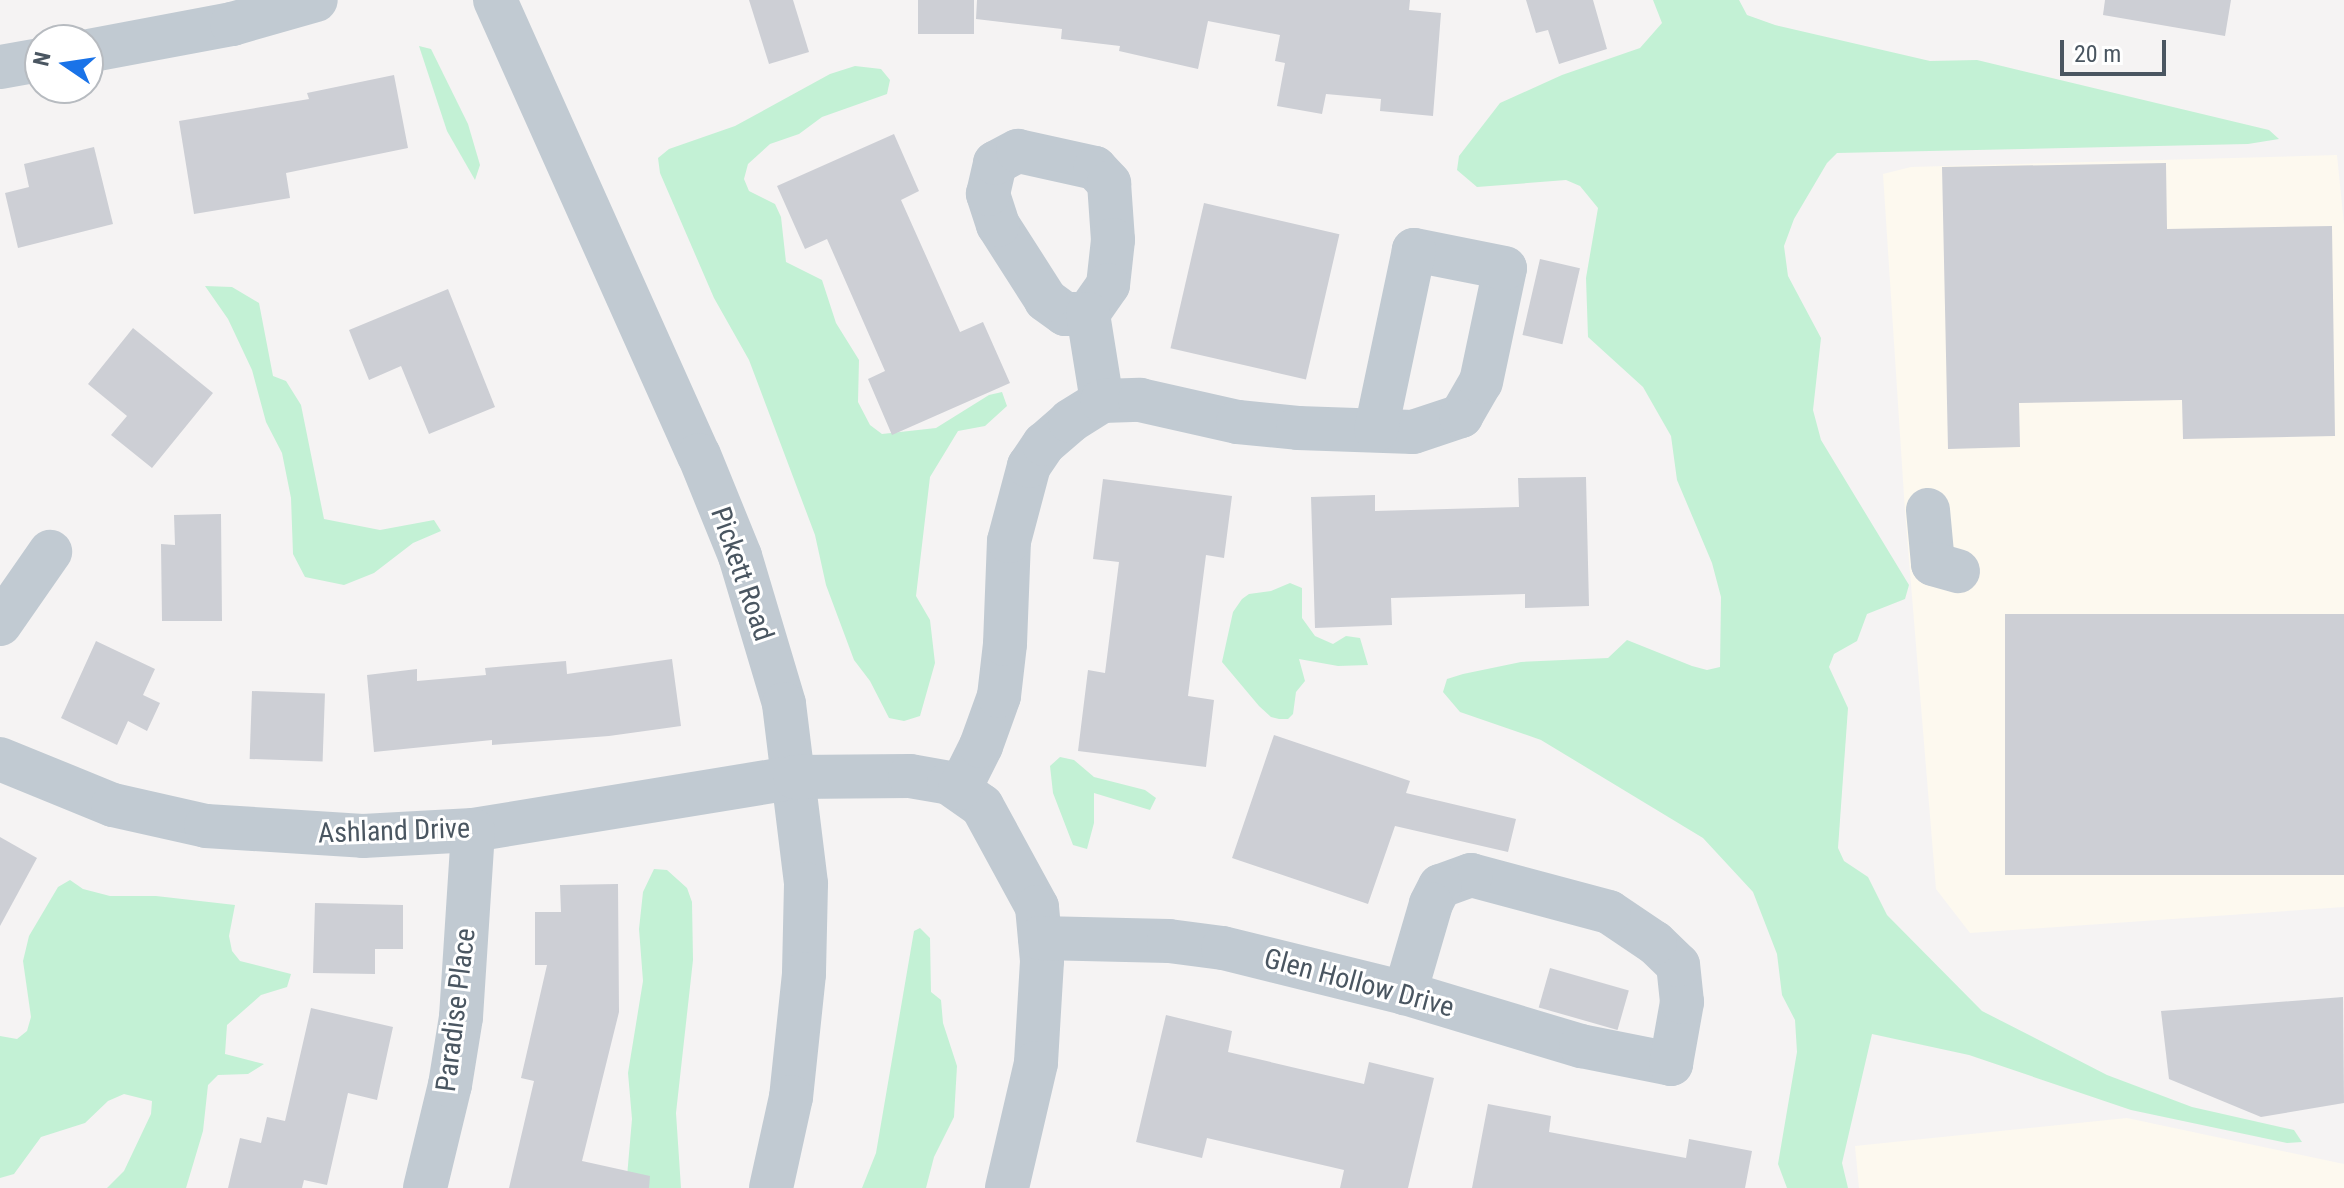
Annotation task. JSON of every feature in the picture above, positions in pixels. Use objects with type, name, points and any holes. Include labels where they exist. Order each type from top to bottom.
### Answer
[{"type":"street","points":[[104,48],[232,24],[316,0]]},
{"type":"street","name":"Pickett Road","points":[[495,0],[699,455],[740,556],[784,704],[806,884],[804,974],[791,1097],[771,1188]]},
{"type":"street","points":[[0,67],[24,63]]},
{"type":"street","points":[[1088,314],[1102,401]]},
{"type":"street","points":[[1007,1188],[1036,1063],[1042,1009],[1037,907],[1012,855],[982,806],[960,788],[981,746],[999,696],[1005,644],[1009,541],[1029,466],[1044,444],[1070,421],[1102,401],[1140,400],[1238,422],[1376,430]]},
{"type":"street","points":[[1928,510],[1933,564],[1958,571]]},
{"type":"street","points":[[0,624],[50,552]]},
{"type":"street","name":"Ashland Drive","points":[[0,759],[113,805],[206,826],[363,836],[473,830],[795,777],[910,776],[960,788]]},
{"type":"street","name":"Paradise Place","points":[[425,1188],[450,1085],[461,1017],[473,830]]},
{"type":"street","name":"Glen Hollow Drive","points":[[1040,938],[1169,941],[1223,948],[1405,993],[1581,1046],[1671,1064],[1682,1002],[1678,965],[1655,943],[1609,912],[1471,875],[1440,886],[1431,904],[1405,993]]},
{"type":"shaded area","points":[[2337,155],[2344,225],[2344,907],[1970,933],[1936,889],[1905,511],[1883,174],[1911,167]]},
{"type":"shaded area","points":[[2127,1118],[2344,1164],[2344,1188],[1859,1188],[1855,1146]]},
{"type":"green space","points":[[1653,0],[1739,0],[1747,15],[1775,25],[1930,61],[1977,60],[2269,130],[2279,139],[2248,144],[1837,153],[1827,163],[1794,219],[1784,246],[1788,276],[1821,338],[1813,410],[1821,440],[1909,585],[1905,599],[1867,614],[1857,641],[1834,654],[1829,667],[1848,708],[1838,848],[1844,861],[1868,877],[1887,915],[1982,1011],[2107,1075],[2192,1107],[2294,1130],[2302,1142],[2287,1143],[2131,1110],[1969,1055],[1872,1034],[1842,1163],[1848,1188],[1787,1188],[1778,1164],[1797,1052],[1795,1020],[1782,995],[1777,954],[1753,892],[1703,838],[1541,740],[1460,712],[1443,692],[1447,679],[1521,662],[1608,658],[1627,640],[1692,666],[1707,670],[1720,667],[1721,597],[1712,563],[1677,480],[1671,436],[1643,387],[1588,337],[1586,278],[1598,208],[1580,186],[1566,180],[1477,187],[1457,170],[1459,156],[1500,103],[1562,75],[1640,48],[1662,23]]},
{"type":"green space","points":[[419,46],[431,49],[468,124],[480,165],[475,180],[447,131]]},
{"type":"green space","points":[[855,66],[881,69],[890,80],[887,94],[822,117],[799,134],[770,144],[748,164],[744,179],[749,191],[775,204],[781,217],[786,262],[822,280],[836,323],[859,360],[858,402],[870,425],[882,434],[936,428],[989,395],[1002,392],[1007,406],[985,426],[958,431],[930,477],[916,596],[930,620],[935,663],[920,716],[904,721],[889,718],[870,681],[854,660],[826,585],[815,535],[749,360],[714,298],[660,173],[658,158],[669,149],[735,126],[830,74]]},
{"type":"green space","points":[[205,286],[232,287],[259,303],[273,376],[286,381],[301,405],[324,519],[380,530],[434,520],[441,531],[413,543],[374,573],[344,585],[305,577],[293,554],[291,498],[282,453],[266,422],[252,370],[228,319]]},
{"type":"green space","points":[[1290,583],[1302,588],[1302,618],[1315,636],[1333,644],[1346,636],[1360,638],[1368,665],[1338,666],[1299,659],[1305,681],[1296,692],[1293,714],[1288,719],[1279,719],[1271,717],[1259,706],[1222,662],[1233,612],[1242,599],[1249,594],[1271,591]]},
{"type":"green space","points":[[1060,757],[1074,760],[1094,777],[1145,790],[1156,798],[1150,810],[1094,793],[1094,823],[1087,849],[1073,845],[1053,793],[1050,766]]},
{"type":"green space","points":[[654,869],[667,870],[687,888],[692,902],[693,960],[676,1113],[681,1188],[626,1188],[632,1119],[628,1073],[643,981],[639,929],[643,892]]},
{"type":"green space","points":[[70,880],[83,889],[110,896],[156,896],[235,905],[229,936],[232,951],[240,961],[291,974],[287,987],[261,995],[227,1025],[225,1054],[264,1064],[248,1074],[218,1075],[208,1085],[203,1131],[186,1188],[107,1188],[124,1171],[151,1114],[152,1101],[124,1094],[108,1101],[85,1123],[41,1137],[14,1174],[0,1178],[0,1036],[17,1039],[27,1031],[31,1017],[23,961],[29,936],[58,887]]},
{"type":"green space","points":[[920,928],[930,938],[931,992],[941,1000],[943,1023],[957,1066],[954,1117],[934,1157],[926,1188],[862,1188],[876,1153],[914,931]]},
{"type":"building","points":[[749,0],[793,0],[809,52],[769,64]]},
{"type":"building","points":[[918,0],[974,0],[974,34],[918,34]]},
{"type":"building","points":[[977,0],[1410,0],[1409,10],[1441,13],[1433,116],[1380,111],[1381,99],[1326,94],[1322,114],[1277,106],[1285,63],[1275,61],[1280,35],[1208,21],[1198,69],[1119,51],[1120,46],[1061,39],[1062,29],[976,19]]},
{"type":"building","points":[[1526,0],[1593,0],[1607,49],[1559,64],[1548,30],[1536,33]]},
{"type":"building","points":[[2105,0],[2231,0],[2225,36],[2103,15]]},
{"type":"building","points":[[394,75],[408,148],[286,173],[290,198],[194,214],[179,121],[309,99],[307,93]]},
{"type":"building","points":[[894,134],[919,191],[901,200],[960,332],[983,322],[1010,383],[892,435],[868,379],[885,371],[827,239],[805,249],[777,186]]},
{"type":"building","points":[[94,147],[113,224],[18,248],[5,193],[29,187],[24,164]]},
{"type":"building","points":[[2166,163],[2167,229],[2332,226],[2335,436],[2183,439],[2182,400],[2019,403],[2020,447],[1948,449],[1942,167]]},
{"type":"building","points":[[1204,203],[1339,234],[1306,379],[1170,348]]},
{"type":"building","points":[[1540,259],[1580,268],[1562,344],[1522,335]]},
{"type":"building","points":[[448,289],[495,407],[429,434],[401,366],[369,380],[349,330]]},
{"type":"building","points":[[133,328],[213,393],[152,468],[111,435],[127,416],[88,384]]},
{"type":"building","points":[[1586,477],[1589,606],[1525,608],[1525,594],[1391,598],[1392,625],[1315,628],[1311,497],[1375,495],[1375,511],[1519,507],[1518,478]]},
{"type":"building","points":[[1103,479],[1232,496],[1224,558],[1206,555],[1188,696],[1214,700],[1206,767],[1078,751],[1088,670],[1105,673],[1119,562],[1093,559]]},
{"type":"building","points":[[221,514],[222,621],[162,621],[161,544],[175,545],[174,515]]},
{"type":"building","points":[[2005,614],[2344,614],[2344,875],[2005,875]]},
{"type":"building","points":[[96,641],[155,669],[143,695],[160,703],[147,731],[128,721],[117,745],[61,718]]},
{"type":"building","points":[[672,659],[681,726],[609,736],[492,745],[492,740],[374,752],[367,675],[417,669],[417,681],[486,675],[485,668],[566,661],[567,674]]},
{"type":"building","points":[[252,691],[325,694],[323,762],[250,759]]},
{"type":"building","points":[[1274,735],[1410,781],[1406,793],[1516,819],[1508,852],[1395,826],[1368,904],[1232,858]]},
{"type":"building","points":[[0,837],[37,858],[0,926]]},
{"type":"building","points":[[618,884],[619,1012],[582,1161],[650,1176],[649,1188],[509,1188],[534,1081],[521,1078],[547,965],[535,965],[535,912],[561,912],[560,885]]},
{"type":"building","points":[[315,903],[403,905],[403,949],[375,949],[375,974],[313,973]]},
{"type":"building","points":[[1550,968],[1629,991],[1618,1030],[1539,1007]]},
{"type":"building","points":[[2343,997],[2344,1103],[2261,1117],[2169,1079],[2161,1011]]},
{"type":"building","points":[[311,1008],[393,1027],[377,1100],[348,1093],[327,1185],[304,1180],[302,1188],[228,1188],[240,1138],[261,1143],[267,1117],[285,1121]]},
{"type":"building","points":[[1166,1015],[1232,1031],[1228,1052],[1364,1084],[1369,1062],[1434,1078],[1408,1188],[1340,1188],[1344,1170],[1207,1138],[1202,1158],[1136,1142]]},
{"type":"building","points":[[1488,1104],[1551,1116],[1549,1132],[1686,1158],[1689,1139],[1752,1151],[1745,1188],[1472,1188]]}]
